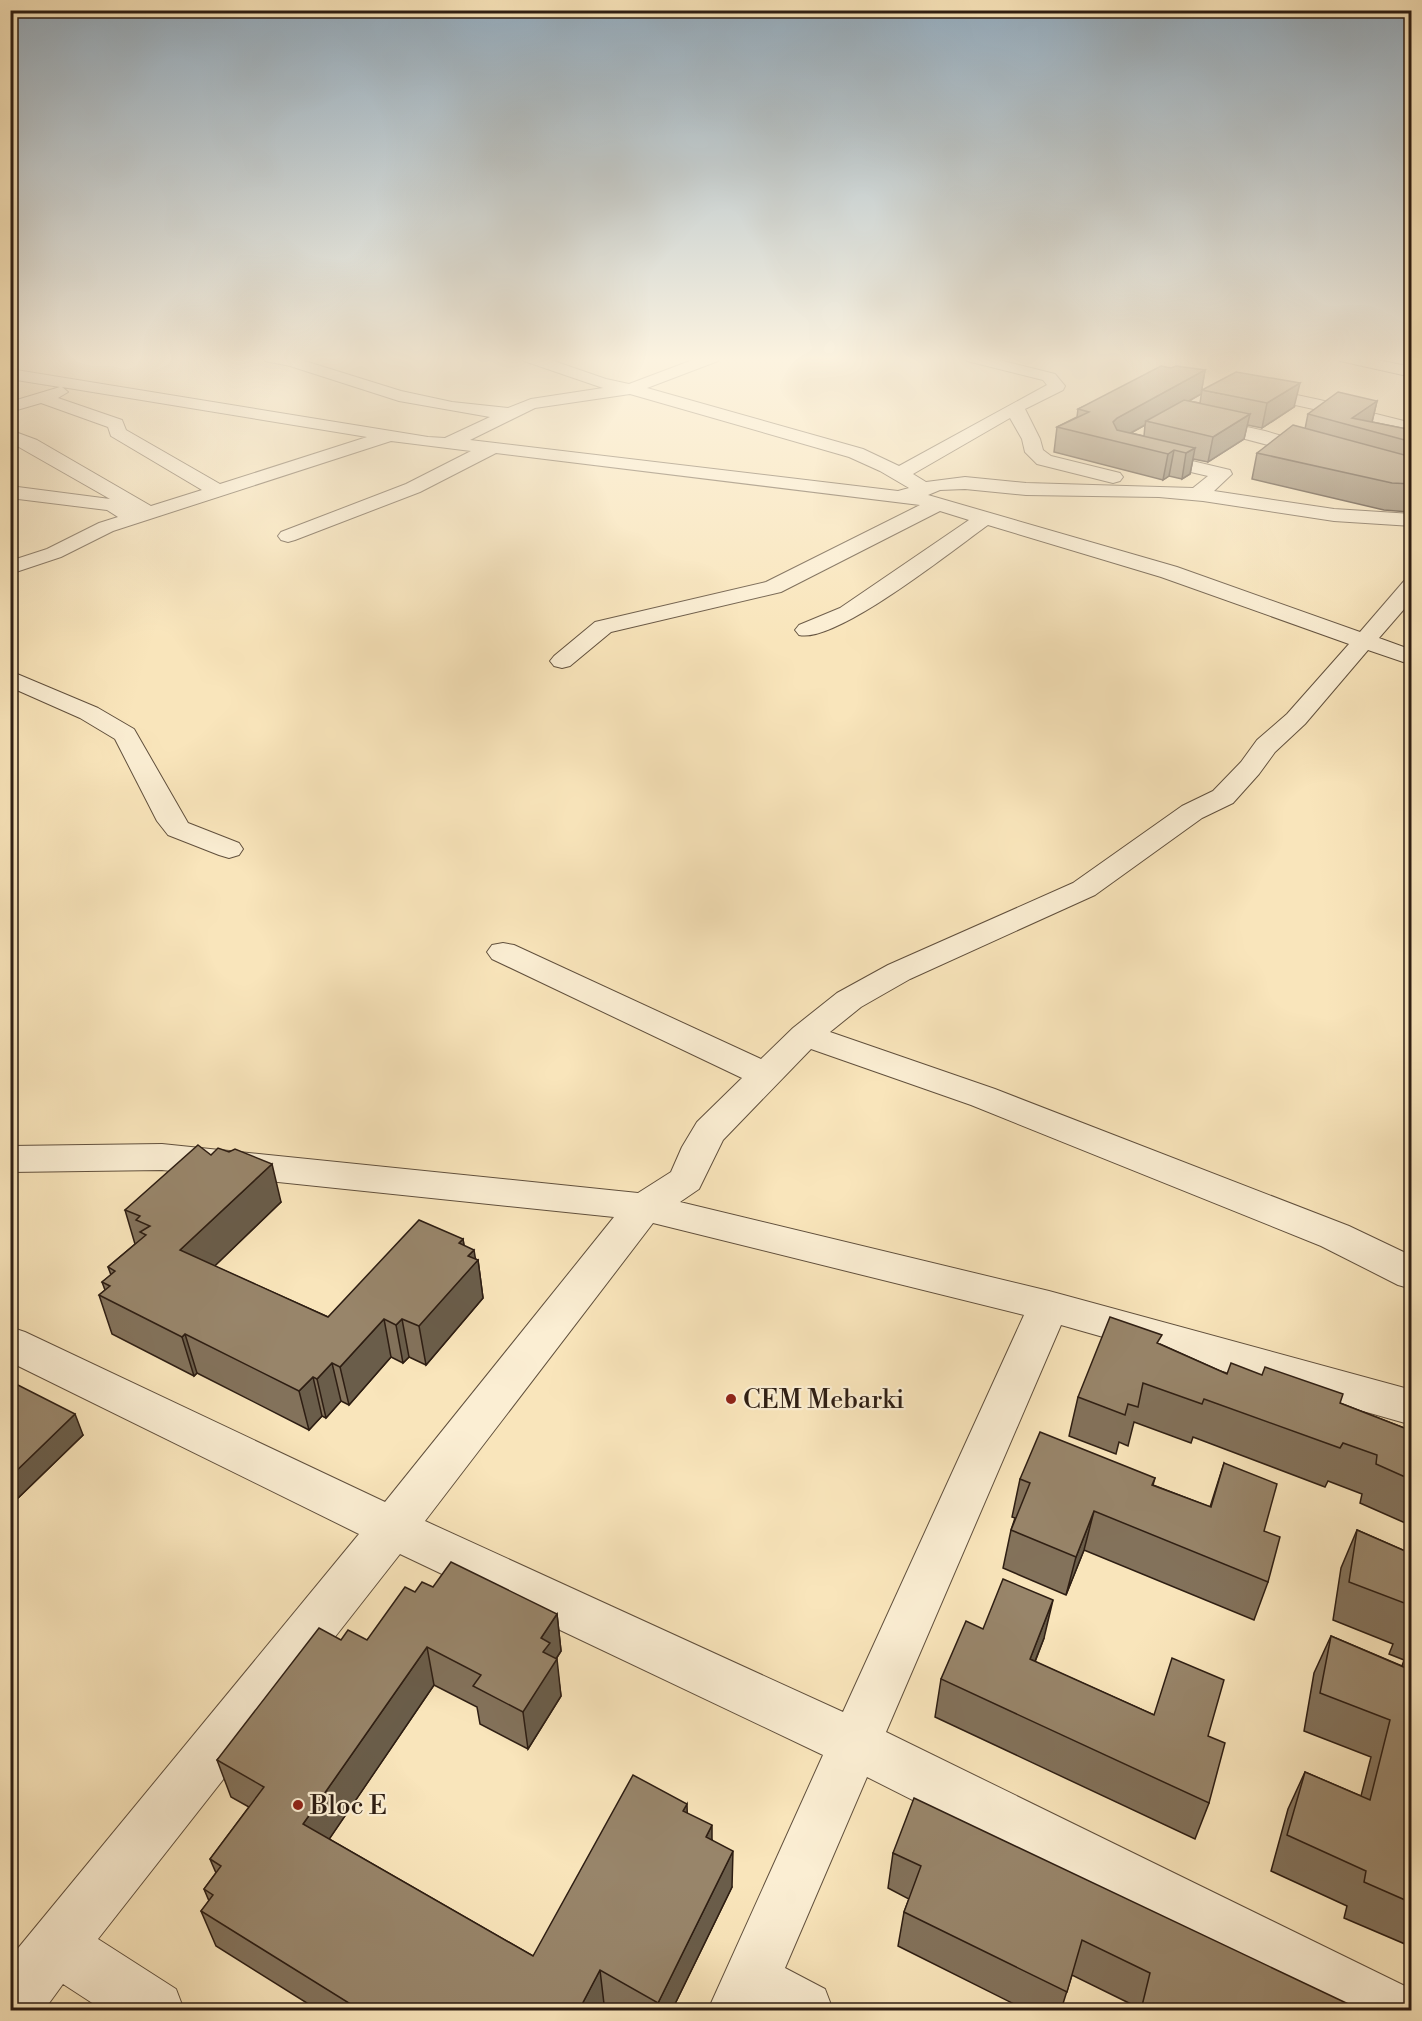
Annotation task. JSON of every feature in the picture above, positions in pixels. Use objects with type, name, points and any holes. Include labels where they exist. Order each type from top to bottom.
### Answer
[{"type":"street","points":[[38,452],[143,516]]},
{"type":"street","points":[[152,452],[219,492]]},
{"type":"street","points":[[10,568],[50,554],[86,535],[339,452]]},
{"type":"street","points":[[288,536],[412,488],[483,452]]},
{"type":"street","points":[[537,452],[897,496],[927,496]]},
{"type":"street","points":[[854,452],[900,474],[927,496],[985,518],[1169,573],[1412,658]]},
{"type":"street","points":[[900,474],[938,452]]},
{"type":"street","points":[[1034,452],[1039,458],[1190,494],[1230,469],[1134,453]]},
{"type":"street","points":[[1317,452],[1333,457]]},
{"type":"street","points":[[562,662],[603,627],[773,587],[825,559],[927,496],[939,485],[954,483],[1034,489],[1190,494],[1376,518],[1412,520]]},
{"type":"street","points":[[10,492],[112,505],[143,516]]},
{"type":"street","points":[[807,630],[848,613],[985,518]]},
{"type":"street","points":[[19,2010],[10,2004],[392,1528],[644,1207],[686,1180],[700,1147],[710,1131],[805,1035],[849,1000],[899,972],[1084,889],[1192,812],[1223,797],[1251,768],[1266,746],[1296,719],[1412,586]]},
{"type":"street","points":[[10,678],[88,713],[125,734],[171,821],[178,829],[229,849]]},
{"type":"street","points":[[503,952],[766,1075]]},
{"type":"street","points":[[805,1035],[983,1097],[1313,1227],[1412,1274]]},
{"type":"street","points":[[10,1159],[162,1157],[644,1207],[1048,1306],[1412,1408]]},
{"type":"street","points":[[804,2010],[744,1996],[1048,1306]]},
{"type":"street","points":[[10,1343],[392,1528],[856,1744],[1390,2010]]},
{"type":"street","points":[[58,1947],[155,2010]]},
{"type":"building","points":[[1395,452],[1412,457],[1412,484],[1392,483],[1257,453]]},
{"type":"building","points":[[198,1145],[211,1155],[218,1148],[229,1152],[235,1149],[272,1164],[180,1250],[328,1317],[419,1220],[463,1239],[459,1243],[474,1250],[468,1256],[478,1260],[419,1326],[402,1319],[396,1325],[384,1319],[340,1367],[332,1363],[317,1379],[313,1377],[299,1391],[185,1334],[182,1337],[99,1295],[110,1286],[102,1282],[115,1271],[108,1267],[146,1235],[140,1232],[150,1226],[136,1220],[140,1216],[125,1210]]},
{"type":"building","points":[[1110,1317],[1162,1335],[1157,1343],[1227,1374],[1231,1363],[1262,1375],[1265,1367],[1343,1394],[1340,1403],[1412,1431],[1412,1480],[1376,1464],[1377,1455],[1343,1443],[1340,1448],[1204,1399],[1202,1404],[1143,1383],[1138,1407],[1128,1404],[1125,1415],[1078,1397]]},
{"type":"building","points":[[10,1381],[75,1414],[10,1477]]},
{"type":"building","points":[[1040,1432],[1155,1478],[1152,1485],[1211,1507],[1224,1463],[1277,1484],[1264,1531],[1280,1537],[1268,1582],[1094,1511],[1076,1557],[1011,1530],[1030,1483],[1020,1479]]},
{"type":"building","points":[[1357,1530],[1412,1554],[1412,1606],[1349,1582]]},
{"type":"building","name":"Bloc E","points":[[451,1562],[557,1614],[541,1638],[550,1643],[543,1652],[557,1659],[523,1712],[473,1686],[481,1675],[427,1647],[303,1824],[533,1956],[633,1775],[687,1804],[683,1811],[712,1825],[706,1837],[733,1851],[658,2003],[600,1970],[579,2010],[360,2010],[201,1911],[213,1895],[204,1889],[221,1866],[210,1859],[264,1787],[217,1760],[319,1628],[341,1640],[348,1630],[367,1640],[405,1587],[415,1592],[422,1582],[433,1587]]},
{"type":"building","points":[[1003,1579],[1053,1600],[1030,1659],[1154,1715],[1172,1658],[1224,1680],[1208,1736],[1225,1743],[1209,1803],[941,1679],[966,1621],[983,1629]]},
{"type":"building","points":[[1412,1606],[1412,1617],[1407,1616]]},
{"type":"building","points":[[1331,1636],[1408,1669],[1412,1657],[1412,1903],[1364,1882],[1366,1871],[1287,1835],[1305,1772],[1370,1800],[1390,1720],[1320,1693]]},
{"type":"building","points":[[914,1798],[1361,2010],[1141,2010],[1150,1973],[1082,1940],[1067,1992],[904,1912],[921,1866],[893,1853]]},
{"type":"place","name":"CEM Mebarki","points":[[731,1399]]},
{"type":"place","name":"Bloc E","points":[[298,1805]]}]
